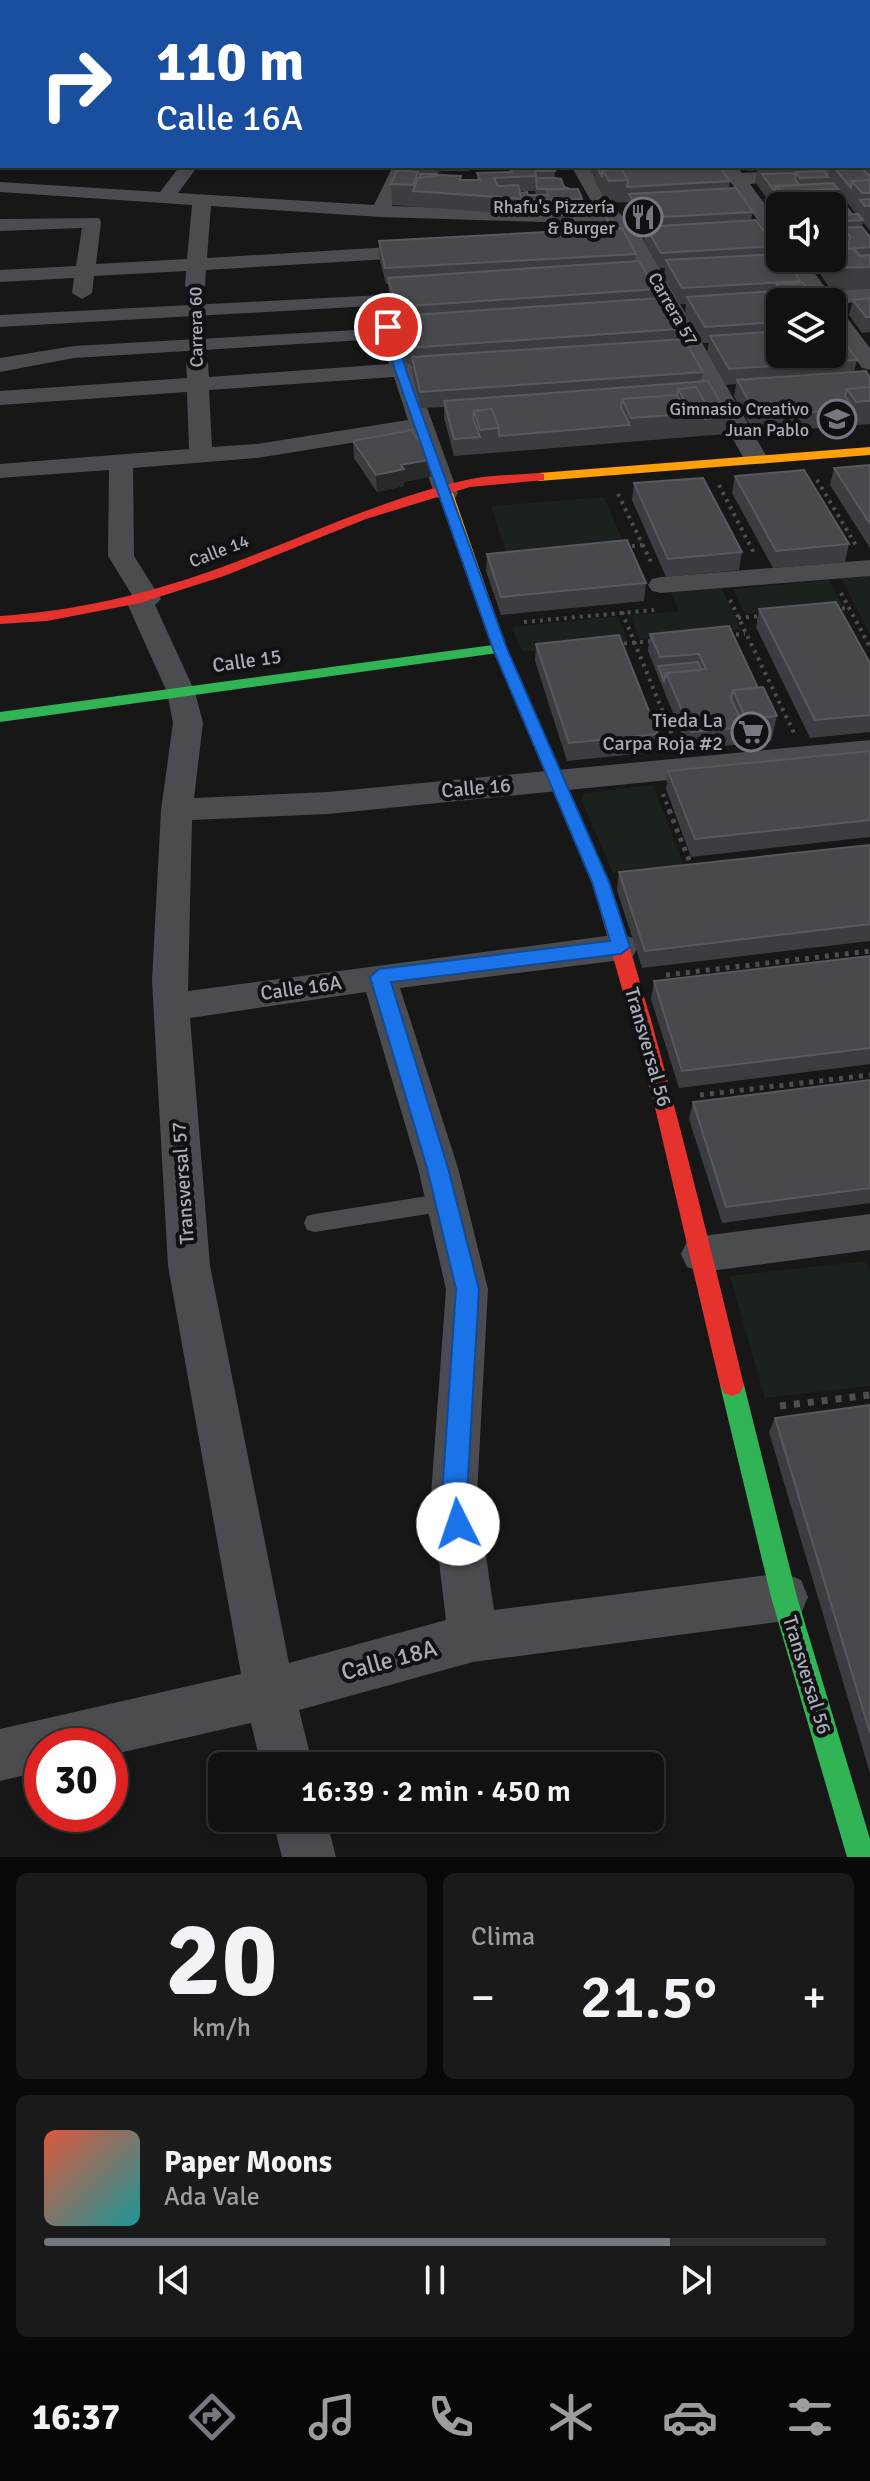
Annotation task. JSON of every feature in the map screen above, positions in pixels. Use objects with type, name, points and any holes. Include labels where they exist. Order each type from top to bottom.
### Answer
[{"type":"street","points":[[165,197],[187,168]]},
{"type":"street","points":[[370,228],[401,168]]},
{"type":"street","name":"Carrera 57","points":[[581,168],[613,219],[632,237],[756,459]]},
{"type":"street","points":[[733,172],[863,171]]},
{"type":"street","points":[[733,172],[766,218]]},
{"type":"street","points":[[810,172],[825,192]]},
{"type":"street","points":[[75,190],[89,174]]},
{"type":"street","points":[[0,187],[202,199],[370,228],[445,250]]},
{"type":"street","name":"Carrera 60","points":[[201,456],[194,310],[202,199]]},
{"type":"street","points":[[0,276],[196,266],[370,228],[613,219]]},
{"type":"street","points":[[0,225],[92,222],[80,316]]},
{"type":"street","name":"Transversal 56","points":[[370,228],[382,301],[400,370],[500,649],[601,882],[663,1099],[784,1597],[861,1857]]},
{"type":"street","points":[[601,239],[632,237]]},
{"type":"street","points":[[846,299],[870,294]]},
{"type":"street","points":[[0,321],[382,301]]},
{"type":"street","points":[[846,331],[870,363]]},
{"type":"street","points":[[0,365],[74,352],[390,334]]},
{"type":"street","points":[[0,398],[400,370]]},
{"type":"street","points":[[0,471],[201,456],[309,444],[421,425]]},
{"type":"street","name":"Calle 14","points":[[0,620],[52,618],[144,600],[348,521],[446,493],[469,483],[870,451]]},
{"type":"street","name":"Transversal 57","points":[[121,462],[121,556],[144,600],[181,692],[188,723],[177,810],[171,1007],[189,1266],[284,1752]]},
{"type":"street","name":"Calle 14","points":[[446,493],[474,498],[870,466]]},
{"type":"street","points":[[661,585],[870,568]]},
{"type":"street","name":"Calle 15","points":[[0,717],[500,649]]},
{"type":"street","name":"Calle 16","points":[[177,810],[328,803],[870,750]]},
{"type":"street","name":"Calle 16A","points":[[171,1007],[379,977],[625,963]]},
{"type":"street","points":[[379,977],[446,1202],[467,1289],[454,1495],[473,1637]]},
{"type":"street","points":[[702,1254],[870,1232]]},
{"type":"street","name":"Calle 18A","points":[[0,1755],[270,1693],[473,1637],[784,1597]]},
{"type":"street","points":[[303,1832],[309,1857]]},
{"type":"lane","points":[[315,1223],[446,1202]]},
{"type":"path","points":[[816,478],[870,568]]},
{"type":"path","points":[[719,485],[767,577]]},
{"type":"path","points":[[492,626],[672,608],[618,493]]},
{"type":"path","points":[[611,548],[643,545]]},
{"type":"path","points":[[828,571],[870,647]]},
{"type":"path","points":[[721,580],[806,757]]},
{"type":"path","points":[[833,609],[849,608]]},
{"type":"path","points":[[622,612],[687,769]]},
{"type":"path","points":[[738,618],[770,615]]},
{"type":"path","points":[[720,636],[745,634]]},
{"type":"path","points":[[606,645],[664,640]]},
{"type":"path","points":[[655,772],[693,871]]},
{"type":"path","points":[[678,873],[708,869]]},
{"type":"path","points":[[625,963],[870,951]]},
{"type":"path","points":[[663,1099],[870,1075]]},
{"type":"path","points":[[738,1412],[870,1395]]},
{"type":"shaded area","points":[[604,497],[625,546],[507,556],[491,506]]},
{"type":"shaded area","points":[[870,576],[870,634],[841,578]]},
{"type":"shaded area","points":[[829,580],[843,605],[745,614],[733,589]]},
{"type":"shaded area","points":[[719,583],[741,630],[639,639],[630,615],[679,611],[669,587]]},
{"type":"shaded area","points":[[618,616],[628,641],[523,652],[511,627]]},
{"type":"shaded area","points":[[653,785],[684,866],[613,873],[582,801],[584,793]]},
{"type":"shaded area","points":[[866,1261],[870,1272],[870,1386],[765,1398],[730,1276]]},
{"type":"building","points":[[511,168],[554,168],[555,171],[535,171],[536,176],[494,178],[498,186],[518,185],[522,199],[413,191],[418,178],[440,175],[461,176],[460,180],[480,180],[477,173],[512,172]]},
{"type":"building","points":[[597,168],[720,168],[730,181],[627,187],[628,180],[621,169],[602,170],[602,177]]},
{"type":"building","points":[[621,169],[628,180],[609,181],[602,170]]},
{"type":"building","points":[[863,169],[870,174],[870,180],[852,181],[851,188],[836,170]]},
{"type":"building","points":[[397,170],[418,172],[413,185],[391,184]]},
{"type":"building","points":[[824,171],[828,177],[800,178],[796,172]]},
{"type":"building","points":[[796,173],[795,179],[799,185],[776,186],[775,192],[762,174]]},
{"type":"building","points":[[420,174],[437,174],[437,176],[420,178]]},
{"type":"building","points":[[536,178],[561,179],[564,187],[570,189],[537,189]]},
{"type":"building","points":[[870,180],[870,193],[862,193],[852,181]]},
{"type":"building","points":[[833,183],[838,189],[781,192],[776,186]]},
{"type":"building","points":[[736,188],[753,212],[643,218],[629,194]]},
{"type":"building","points":[[578,189],[582,199],[532,200],[530,195],[548,195],[547,190]]},
{"type":"building","points":[[527,192],[532,207],[522,206],[520,193]]},
{"type":"building","points":[[870,199],[870,206],[865,206],[860,200]]},
{"type":"building","points":[[567,200],[575,215],[560,215],[553,201]]},
{"type":"building","points":[[846,214],[858,214],[863,220],[846,221]]},
{"type":"building","points":[[575,215],[605,215],[611,226],[574,229]]},
{"type":"building","points":[[756,220],[766,234],[766,247],[661,253],[646,227]]},
{"type":"building","points":[[862,227],[870,237],[870,247],[848,249],[850,236],[846,228]]},
{"type":"building","points":[[622,228],[636,254],[385,268],[379,241]]},
{"type":"building","points":[[846,249],[854,249],[860,256],[870,255],[870,267],[846,268]]},
{"type":"building","points":[[766,255],[766,272],[794,272],[800,281],[682,288],[666,260]]},
{"type":"building","points":[[639,261],[656,289],[396,307],[388,278]]},
{"type":"building","points":[[803,283],[807,288],[779,288],[776,284]]},
{"type":"building","points":[[766,292],[766,323],[705,327],[687,297]]},
{"type":"building","points":[[660,298],[677,329],[407,348],[399,316]]},
{"type":"building","points":[[870,298],[870,317],[866,317],[853,300]]},
{"type":"building","points":[[766,332],[766,366],[729,369],[710,336]]},
{"type":"building","points":[[684,339],[703,372],[420,392],[412,357]]},
{"type":"building","points":[[846,344],[857,360],[846,361]]},
{"type":"building","points":[[866,371],[870,387],[847,389],[845,396],[854,409],[757,416],[737,380]]},
{"type":"building","points":[[708,381],[729,417],[705,419],[707,406],[696,387],[678,389],[677,395],[622,399],[621,407],[630,425],[499,436],[492,409],[474,411],[473,418],[480,437],[454,439],[444,401]]},
{"type":"building","points":[[696,387],[707,406],[688,407],[678,389]]},
{"type":"building","points":[[870,387],[870,401],[856,402],[847,389]]},
{"type":"building","points":[[677,395],[687,414],[631,418],[622,399]]},
{"type":"building","points":[[492,409],[499,428],[480,430],[474,411]]},
{"type":"building","points":[[411,430],[433,459],[401,465],[404,469],[376,475],[353,441]]},
{"type":"building","points":[[870,465],[870,524],[834,468]]},
{"type":"building","points":[[804,470],[849,544],[776,551],[735,476]]},
{"type":"building","points":[[703,478],[742,552],[668,559],[634,483]]},
{"type":"building","points":[[627,540],[646,583],[501,597],[487,554]]},
{"type":"building","points":[[836,602],[870,663],[870,715],[815,720],[759,609]]},
{"type":"building","points":[[729,626],[758,688],[733,690],[731,698],[744,727],[691,732],[666,673],[706,669],[699,654],[660,657],[650,634]]},
{"type":"building","points":[[619,635],[658,734],[569,743],[536,644]]},
{"type":"building","points":[[698,662],[701,670],[666,673],[664,681],[658,666]]},
{"type":"building","points":[[763,687],[777,716],[746,719],[733,690]]},
{"type":"building","points":[[870,751],[870,820],[695,839],[668,771]]},
{"type":"building","points":[[870,845],[870,924],[645,951],[619,872]]},
{"type":"building","points":[[870,956],[870,1048],[682,1071],[654,981]]},
{"type":"building","points":[[870,1080],[870,1188],[726,1207],[693,1102]]},
{"type":"building","points":[[870,1405],[870,1733],[775,1418]]},
{"type":"traffic: fast","points":[[0,717],[500,649]]},
{"type":"traffic: fast","points":[[732,1385],[784,1597],[861,1857]]},
{"type":"traffic: slow","points":[[539,477],[870,451]]},
{"type":"traffic: slow","points":[[446,493],[500,649],[581,836]]},
{"type":"traffic: jam","points":[[0,620],[47,617],[135,600],[219,573],[361,516],[469,483],[539,477]]},
{"type":"traffic: jam","points":[[581,836],[601,882],[663,1099],[732,1385]]},
{"type":"place","name":"Rhafu's Pizzería & Burger","points":[[643,217]]},
{"type":"place","name":"Gimnasio Creativo Juan Pablo","points":[[837,419]]},
{"type":"place","name":"Tieda La Carpa Roja #2","points":[[751,732]]},
{"type":"route","points":[[388,327],[400,370],[440,474],[500,649],[601,882],[621,947],[379,977],[438,1168],[467,1289],[454,1495],[458,1524]]}]
